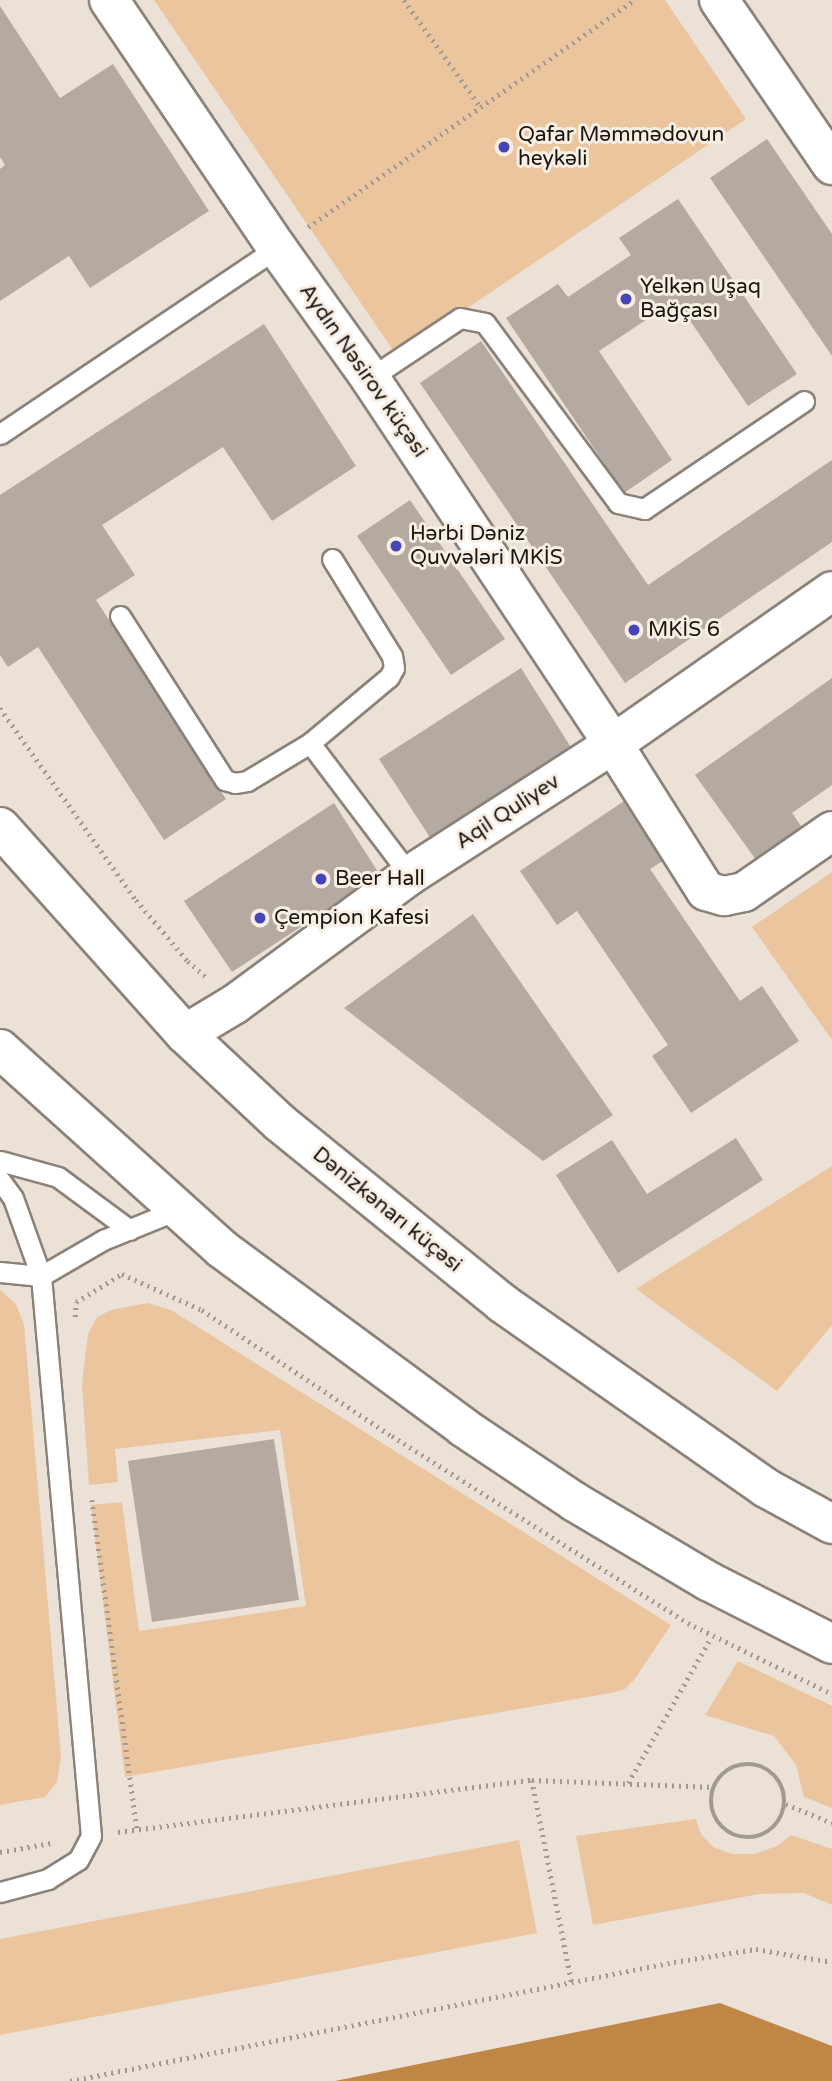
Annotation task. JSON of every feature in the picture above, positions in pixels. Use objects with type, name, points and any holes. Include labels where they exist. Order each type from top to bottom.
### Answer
[{"type":"main road","name":"Aydın Nəsirov küçəsi","points":[[109,0],[277,248],[370,378],[613,744],[706,891],[724,896],[744,892],[832,831]]},
{"type":"main road","points":[[719,0],[832,165]]},
{"type":"main road","name":"Aqil Quliyev","points":[[185,1034],[235,1004],[410,875],[613,744],[832,591]]},
{"type":"main road","name":"Dənizkənarı küçəsi","points":[[0,827],[185,1034],[280,1123],[502,1303],[766,1488],[832,1524]]},
{"type":"main road","points":[[0,1050],[222,1249],[335,1335],[575,1502],[708,1581],[832,1644]]},
{"type":"lane","points":[[0,434],[277,248]]},
{"type":"lane","points":[[370,378],[460,318],[485,323],[618,503],[644,509],[804,401]]},
{"type":"lane","points":[[120,616],[225,780],[234,783],[247,781],[310,743],[390,677],[394,668],[392,656],[332,559]]},
{"type":"lane","points":[[310,743],[410,875]]},
{"type":"lane","points":[[0,1161],[58,1177],[130,1230]]},
{"type":"lane","points":[[0,1181],[13,1198],[41,1276],[91,1836],[78,1860],[48,1880],[0,1892]]},
{"type":"lane","points":[[0,1272],[41,1276],[103,1240],[177,1210]]},
{"type":"path","points":[[404,0],[480,106]]},
{"type":"path","points":[[277,248],[635,0]]},
{"type":"path","points":[[0,708],[136,900],[188,961],[235,1004]]},
{"type":"path","points":[[74,1329],[76,1302],[122,1274],[202,1310],[392,1436],[688,1623],[832,1694]]},
{"type":"path","points":[[91,1492],[137,1829]]},
{"type":"path","points":[[628,1783],[709,1641]]},
{"type":"path","points":[[751,1764],[763,1766],[780,1782],[786,1804],[783,1816],[765,1835],[739,1837],[718,1824],[710,1799],[713,1787],[728,1769],[751,1764]]},
{"type":"path","points":[[0,1852],[137,1829],[532,1780],[713,1787]]},
{"type":"path","points":[[532,1780],[572,1983]]},
{"type":"path","points":[[786,1804],[832,1823]]},
{"type":"path","points":[[70,2081],[674,1962],[757,1949],[832,1962]]},
{"type":"shaded area","points":[[154,0],[665,0],[746,119],[397,356]]},
{"type":"shaded area","points":[[832,872],[832,1040],[752,927]]},
{"type":"shaded area","points":[[832,1166],[832,1325],[777,1391],[636,1289]]},
{"type":"shaded area","points":[[0,1290],[16,1304],[24,1325],[61,1756],[57,1782],[45,1797],[0,1805]]},
{"type":"shaded area","points":[[148,1303],[171,1310],[671,1625],[634,1680],[625,1689],[611,1693],[125,1777],[91,1505],[122,1502],[139,1631],[306,1606],[280,1430],[115,1449],[118,1482],[89,1485],[82,1384],[88,1334],[97,1317],[111,1310]]},
{"type":"shaded area","points":[[738,1661],[832,1706],[832,1808],[804,1797],[796,1765],[774,1736],[705,1715]]},
{"type":"shaded area","points":[[696,1819],[701,1834],[713,1847],[732,1854],[754,1854],[777,1846],[791,1835],[832,1849],[832,1905],[804,1893],[759,1894],[593,1925],[576,1836]]},
{"type":"shaded area","points":[[519,1840],[537,1933],[0,2035],[0,1939]]},
{"type":"shaded area","points":[[720,2003],[832,2046],[832,2081],[335,2081]]},
{"type":"building","points":[[0,6],[60,98],[113,64],[209,211],[90,288],[69,256],[0,301],[0,169],[5,165],[0,157]]},
{"type":"building","points":[[767,139],[832,234],[832,356],[710,178]]},
{"type":"building","points":[[678,199],[797,374],[748,406],[676,300],[599,351],[672,460],[624,493],[506,318],[558,284],[568,297],[631,255],[619,238]]},
{"type":"building","points":[[264,324],[356,466],[272,521],[223,447],[102,525],[135,575],[96,600],[226,799],[164,840],[38,647],[8,667],[0,655],[0,495]]},
{"type":"building","points":[[481,341],[648,585],[832,460],[832,542],[625,683],[420,383]]},
{"type":"building","points":[[410,500],[505,639],[451,675],[357,536]]},
{"type":"building","points":[[521,668],[572,749],[431,839],[379,759]]},
{"type":"building","points":[[832,678],[832,785],[792,813],[810,839],[764,871],[695,775]]},
{"type":"building","points":[[636,793],[676,853],[650,869],[740,1001],[762,986],[799,1041],[691,1113],[652,1056],[668,1045],[577,911],[557,925],[520,871]]},
{"type":"building","points":[[334,803],[380,875],[232,972],[184,901]]},
{"type":"building","points":[[473,914],[613,1115],[543,1161],[344,1008]]},
{"type":"building","points":[[736,1138],[763,1180],[618,1273],[556,1175],[612,1140],[647,1194]]},
{"type":"building","points":[[274,1439],[299,1600],[152,1622],[128,1461]]},
{"type":"place","name":"Qafar Məmmədovun heykəli","points":[[504,147]]},
{"type":"place","name":"Yelkən Uşaq Bağçası","points":[[626,299]]},
{"type":"place","name":"Hərbi Dəniz Quvvələri MKİS","points":[[396,546]]},
{"type":"place","name":"MKİS 6","points":[[634,630]]},
{"type":"place","name":"Beer Hall","points":[[321,879]]},
{"type":"place","name":"Çempion Kafesi","points":[[260,918]]}]
